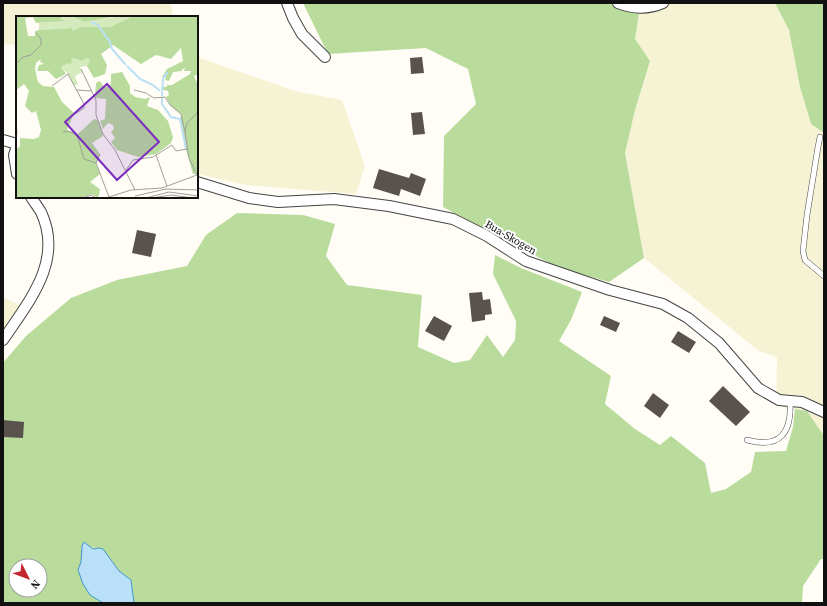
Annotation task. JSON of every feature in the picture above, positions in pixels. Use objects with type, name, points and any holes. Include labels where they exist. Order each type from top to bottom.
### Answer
[{"type":"street","points":[[287,3],[302,34],[325,57]]},
{"type":"street","points":[[618,3],[639,9],[654,7],[663,3]]},
{"type":"street","points":[[3,140],[16,145]]},
{"type":"street","points":[[16,148],[14,155],[16,168]]},
{"type":"street","name":"Bua-Skogen","points":[[198,182],[249,198],[278,202],[334,199],[389,206],[453,219],[487,236],[526,261],[610,290],[663,304],[688,318],[719,343],[758,388],[779,400],[802,402],[824,412]]},
{"type":"street","points":[[3,340],[44,274],[48,256],[47,233],[41,213],[32,198]]},
{"type":"lane","points":[[820,137],[810,195],[803,251],[807,263],[824,276]]},
{"type":"lane","points":[[747,440],[758,443],[766,443],[777,440],[785,432],[788,425],[791,413],[790,401]]},
{"type":"shaded area","points":[[3,3],[171,3],[173,16],[16,16],[16,46],[3,43]]},
{"type":"shaded area","points":[[668,3],[775,3],[789,30],[800,87],[811,124],[824,133],[824,436],[807,411],[776,406],[777,357],[759,351],[644,258],[625,153],[635,110],[650,61],[635,40],[639,14],[654,11]]},
{"type":"shaded area","points":[[198,57],[295,91],[342,100],[365,166],[356,194],[246,185],[198,174]]},
{"type":"shaded area","points":[[3,297],[23,307],[3,332]]},
{"type":"green space","points":[[303,3],[668,3],[654,11],[639,14],[635,39],[650,61],[635,110],[625,153],[644,258],[609,282],[557,267],[443,207],[444,136],[476,104],[468,69],[426,48],[328,54]]},
{"type":"green space","points":[[775,3],[824,3],[824,133],[811,124],[800,87],[789,30]]},
{"type":"green space","points":[[237,213],[303,215],[335,224],[326,256],[347,285],[422,295],[418,347],[454,363],[470,360],[487,335],[503,357],[515,340],[516,321],[493,274],[495,255],[521,268],[582,292],[571,320],[559,341],[611,376],[605,404],[635,429],[660,445],[671,436],[705,463],[711,493],[726,489],[751,472],[755,452],[786,451],[793,427],[795,409],[807,411],[824,436],[824,559],[821,559],[803,586],[802,603],[134,603],[131,580],[119,571],[103,549],[82,546],[81,562],[78,570],[97,600],[103,603],[3,603],[3,363],[26,336],[71,298],[117,280],[187,266],[206,235]]},
{"type":"water","points":[[84,542],[93,549],[103,549],[119,571],[131,580],[134,603],[103,603],[90,595],[83,584],[78,570],[81,562],[82,546]]},
{"type":"building","points":[[422,57],[424,73],[411,74],[410,58]]},
{"type":"building","points":[[422,112],[425,134],[413,135],[411,113]]},
{"type":"building","points":[[379,169],[409,178],[411,173],[426,179],[420,196],[401,189],[399,196],[373,188]]},
{"type":"building","points":[[137,230],[156,234],[151,257],[132,253]]},
{"type":"building","points":[[482,292],[483,300],[490,299],[492,314],[485,315],[485,320],[472,322],[469,293]]},
{"type":"building","points":[[434,316],[452,326],[444,341],[425,331]]},
{"type":"building","points":[[604,316],[620,323],[616,332],[600,325]]},
{"type":"building","points":[[678,331],[696,342],[689,353],[671,342]]},
{"type":"building","points":[[723,386],[750,412],[736,426],[709,401]]},
{"type":"building","points":[[653,393],[669,405],[660,418],[644,406]]},
{"type":"building","points":[[3,420],[24,422],[23,438],[3,437]]}]
